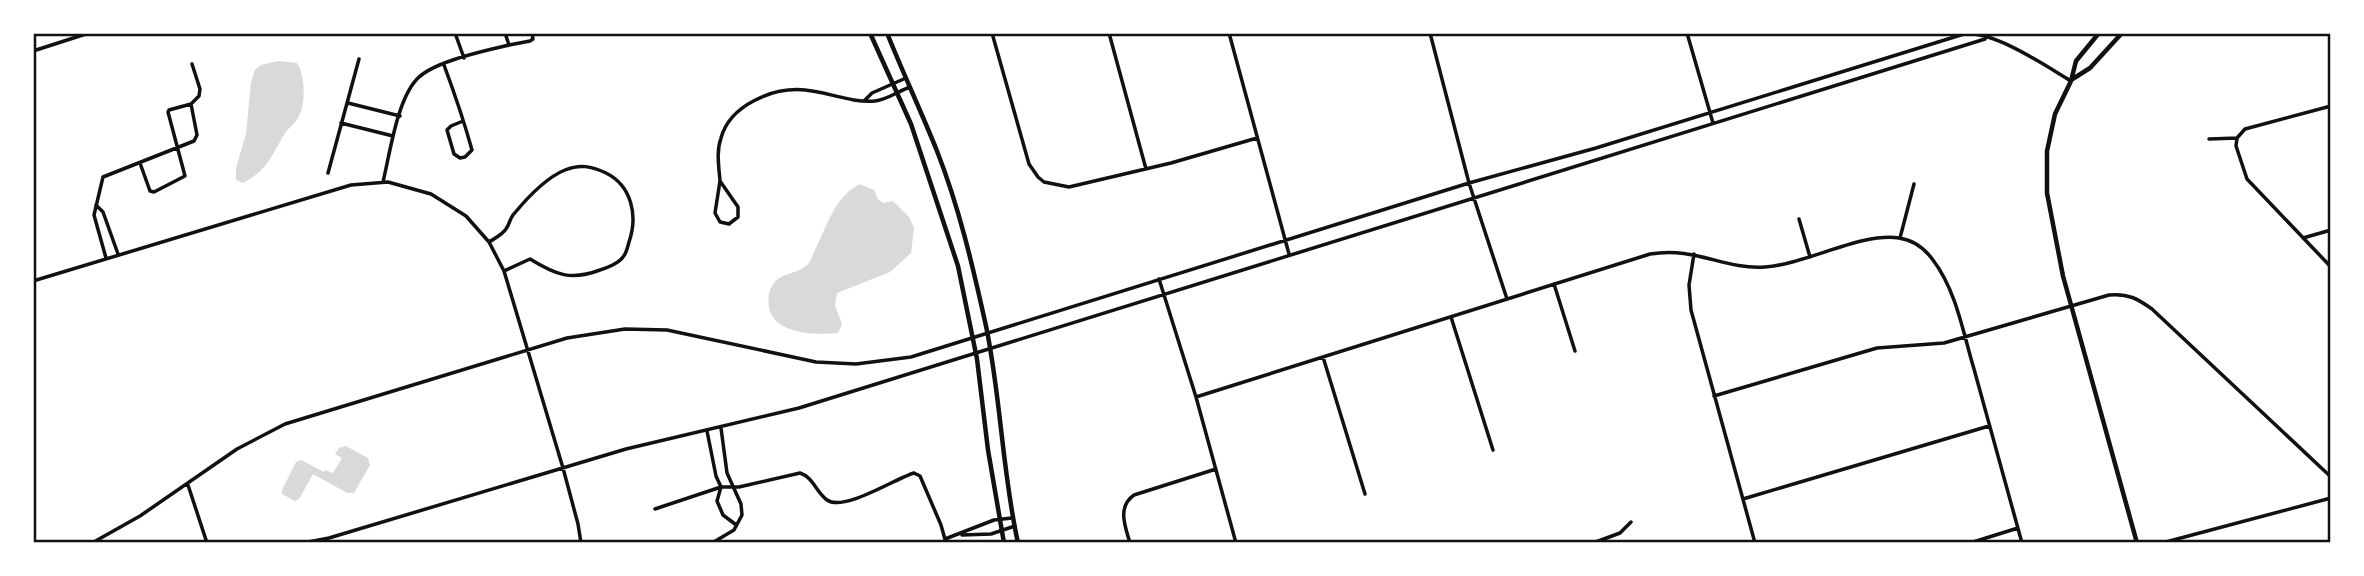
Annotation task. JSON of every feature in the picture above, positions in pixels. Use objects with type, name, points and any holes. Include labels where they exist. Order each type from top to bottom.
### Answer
[{"type":"street","points":[[33,51],[89,33]]},
{"type":"street","points":[[455,33],[464,58]]},
{"type":"street","points":[[505,33],[509,45]]},
{"type":"street","points":[[383,182],[400,116],[417,79],[432,68],[530,41],[533,39],[532,33]]},
{"type":"street","points":[[870,33],[921,152],[958,266],[974,339],[1004,543]]},
{"type":"street","points":[[887,33],[938,153],[957,212],[988,335],[1018,543]]},
{"type":"street","points":[[992,33],[1029,164],[1044,182],[1069,187],[1189,159],[1257,138]]},
{"type":"street","points":[[1109,33],[1146,169]]},
{"type":"street","points":[[1229,33],[1289,254]]},
{"type":"street","points":[[1430,33],[1473,197],[1507,299]]},
{"type":"street","points":[[1687,33],[1713,123]]},
{"type":"street","points":[[92,543],[140,516],[237,449],[285,424],[526,349],[598,332],[625,329],[667,330],[788,358],[823,363],[856,364],[911,357],[1469,183],[1710,113],[1945,39],[1973,33],[1987,36],[2071,80]]},
{"type":"street","points":[[2099,33],[2076,61],[2071,80],[2055,114],[2048,143],[2046,171],[2050,215],[2072,305],[2137,543]]},
{"type":"street","points":[[2071,80],[2090,68],[2122,33]]},
{"type":"street","points":[[303,543],[329,538],[626,449],[799,408],[1987,36]]},
{"type":"street","points":[[328,173],[359,59]]},
{"type":"street","points":[[140,163],[148,190],[154,192],[186,176],[169,110],[191,104],[199,96],[200,89],[192,64]]},
{"type":"street","points":[[444,65],[463,121],[472,149],[471,153],[460,158],[454,154],[447,130],[451,125],[463,121]]},
{"type":"street","points":[[865,100],[872,93],[906,78]]},
{"type":"street","points":[[720,181],[738,207],[738,217],[729,224],[720,222],[715,212],[720,181],[718,152],[720,139],[730,120],[747,105],[772,94],[804,90],[875,102],[910,87]]},
{"type":"street","points":[[348,102],[400,116]]},
{"type":"street","points":[[106,258],[94,215],[103,177],[197,138],[191,104]]},
{"type":"street","points":[[2331,106],[2245,129],[2237,138],[2236,146],[2248,178],[2331,267]]},
{"type":"street","points":[[341,123],[394,137]]},
{"type":"street","points":[[2209,139],[2237,138]]},
{"type":"street","points":[[489,242],[505,232],[512,217],[545,180],[564,170],[580,165],[596,169],[617,179],[627,193],[635,217],[624,257],[608,267],[584,276],[565,276],[530,259],[504,271]]},
{"type":"street","points":[[33,281],[351,185],[383,182],[403,184],[436,195],[466,216],[489,242],[504,271],[563,468],[581,543]]},
{"type":"street","points":[[1900,238],[1913,184]]},
{"type":"street","points":[[96,205],[103,212],[118,254]]},
{"type":"street","points":[[1799,219],[1810,257]]},
{"type":"street","points":[[2303,238],[2331,230]]},
{"type":"street","points":[[1196,397],[1650,254],[1676,251],[1751,267],[1786,264],[1872,239],[1900,238],[1917,245],[1933,260],[1948,285],[1966,337],[2022,543]]},
{"type":"street","points":[[1694,254],[1689,285],[1691,310],[1755,543]]},
{"type":"street","points":[[1159,279],[1196,397],[1236,543]]},
{"type":"street","points":[[1554,284],[1575,351]]},
{"type":"street","points":[[1714,396],[1877,348],[1930,345],[1966,337],[2072,305],[2119,294],[2137,299],[2194,347],[2331,477]]},
{"type":"street","points":[[1451,317],[1493,450]]},
{"type":"street","points":[[1323,357],[1365,494]]},
{"type":"street","points":[[1743,499],[1990,425]]},
{"type":"street","points":[[712,543],[734,530],[742,516],[741,503],[727,473],[721,428]]},
{"type":"street","points":[[707,431],[716,476],[721,487],[718,501],[723,515],[736,524]]},
{"type":"street","points":[[1130,543],[1123,513],[1129,499],[1134,495],[1216,469]]},
{"type":"street","points":[[655,509],[721,487],[800,473],[808,476],[827,499],[840,503],[910,474],[917,474],[933,505],[946,541],[971,528],[1013,517]]},
{"type":"street","points":[[188,484],[207,543]]},
{"type":"street","points":[[2162,543],[2331,498]]},
{"type":"street","points":[[1593,543],[1620,533],[1631,522]]},
{"type":"street","points":[[959,535],[991,534],[1015,526]]},
{"type":"street","points":[[1970,543],[2018,528]]},
{"type":"shaded area","points":[[278,61],[297,63],[300,68],[304,89],[303,104],[298,118],[285,133],[264,168],[243,183],[236,180],[236,168],[246,134],[251,82],[255,70],[261,65]]},
{"type":"shaded area","points":[[860,184],[874,190],[883,203],[893,201],[909,217],[914,228],[911,253],[890,272],[837,293],[835,305],[842,324],[838,333],[808,333],[787,328],[772,316],[768,302],[771,288],[779,278],[808,264],[838,204],[851,189]]},
{"type":"shaded area","points":[[346,446],[368,458],[370,465],[354,493],[347,493],[313,474],[299,499],[295,501],[282,494],[296,462],[301,460],[324,472],[333,473],[342,458],[335,454],[339,448]]}]
